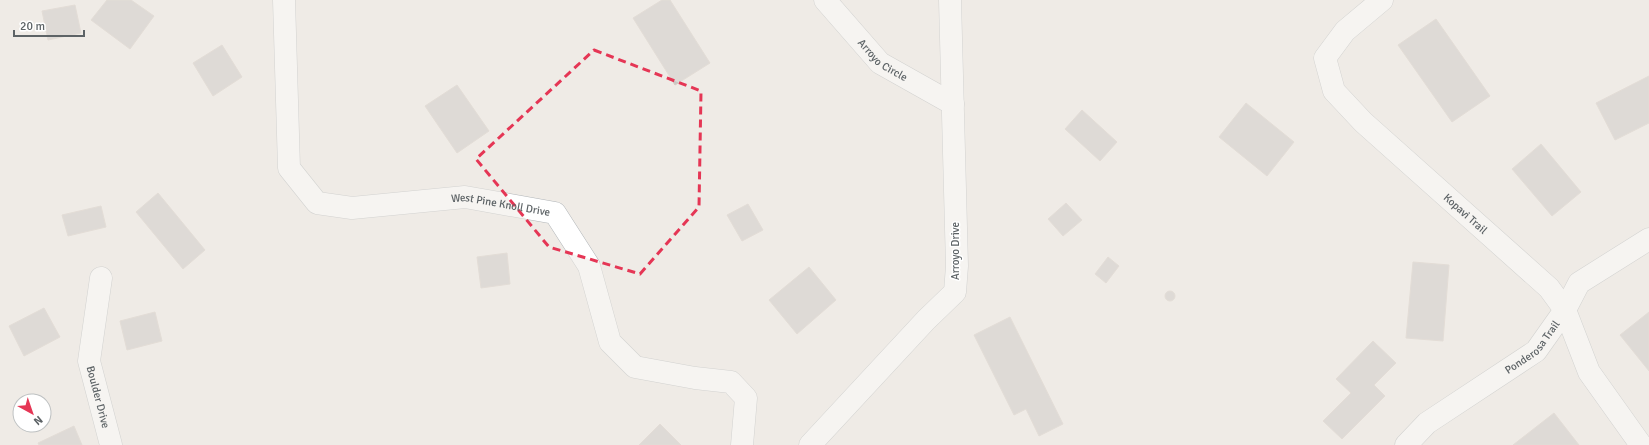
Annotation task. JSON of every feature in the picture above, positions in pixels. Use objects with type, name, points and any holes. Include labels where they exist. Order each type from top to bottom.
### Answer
[{"type":"street","name":"West Pine Knoll Drive","points":[[284,0],[289,168],[317,203],[352,208],[466,197],[555,214],[589,266],[610,342],[635,367],[696,378],[731,382],[746,398],[742,445]]},
{"type":"street","name":"Arroyo Circle","points":[[825,0],[880,63],[953,104]]},
{"type":"street","name":"Arroyo Drive","points":[[810,445],[926,320],[955,292],[956,266],[950,0]]},
{"type":"street","name":"Kopavi Trail","points":[[1382,0],[1346,31],[1325,58],[1334,91],[1363,122],[1549,288],[1565,310],[1589,372],[1641,445]]},
{"type":"street","name":"Ponderosa Trail","points":[[1406,445],[1427,423],[1536,351],[1565,310],[1579,283],[1627,253],[1649,245]]},
{"type":"street","name":"Boulder Drive","points":[[101,278],[89,361],[111,445]]},
{"type":"highlighted area","points":[[594,50],[701,91],[699,207],[640,274],[549,247],[476,159]]},
{"type":"building","points":[[107,0],[131,0],[154,16],[130,49],[91,20]]},
{"type":"building","points":[[662,0],[670,0],[710,63],[675,85],[633,18]]},
{"type":"building","points":[[75,5],[81,33],[48,40],[42,11]]},
{"type":"building","points":[[1436,19],[1490,96],[1452,122],[1398,45]]},
{"type":"building","points":[[222,45],[242,77],[213,96],[193,63]]},
{"type":"building","points":[[1649,76],[1649,123],[1615,140],[1596,103]]},
{"type":"building","points":[[457,85],[489,131],[457,153],[425,106]]},
{"type":"building","points":[[1246,103],[1294,142],[1267,176],[1219,137]]},
{"type":"building","points":[[1082,110],[1117,142],[1100,161],[1065,129]]},
{"type":"building","points":[[1541,144],[1581,192],[1552,216],[1512,169]]},
{"type":"building","points":[[158,193],[205,250],[183,269],[136,212]]},
{"type":"building","points":[[1066,203],[1082,220],[1063,236],[1048,219]]},
{"type":"building","points":[[748,204],[763,230],[742,241],[727,215]]},
{"type":"building","points":[[101,206],[106,227],[68,236],[62,215]]},
{"type":"building","points":[[507,253],[510,284],[481,288],[477,257]]},
{"type":"building","points":[[1108,257],[1119,266],[1106,283],[1095,274]]},
{"type":"building","points":[[1413,262],[1449,265],[1443,341],[1406,338]]},
{"type":"building","points":[[809,267],[836,300],[797,334],[769,300]]},
{"type":"building","points":[[1168,291],[1172,291],[1174,292],[1174,300],[1168,301],[1165,298],[1165,294]]},
{"type":"building","points":[[44,308],[60,337],[24,356],[9,326]]},
{"type":"building","points":[[155,312],[162,341],[127,350],[120,321]]},
{"type":"building","points":[[1649,312],[1649,371],[1620,335]]},
{"type":"building","points":[[1010,317],[1063,424],[1039,436],[1026,409],[1014,415],[974,335]]},
{"type":"building","points":[[1373,341],[1396,363],[1374,385],[1385,396],[1342,439],[1323,421],[1351,393],[1336,379]]},
{"type":"building","points":[[1554,413],[1579,445],[1513,445]]},
{"type":"building","points":[[660,424],[681,445],[639,445]]},
{"type":"building","points":[[74,426],[82,445],[39,445],[38,443]]}]
